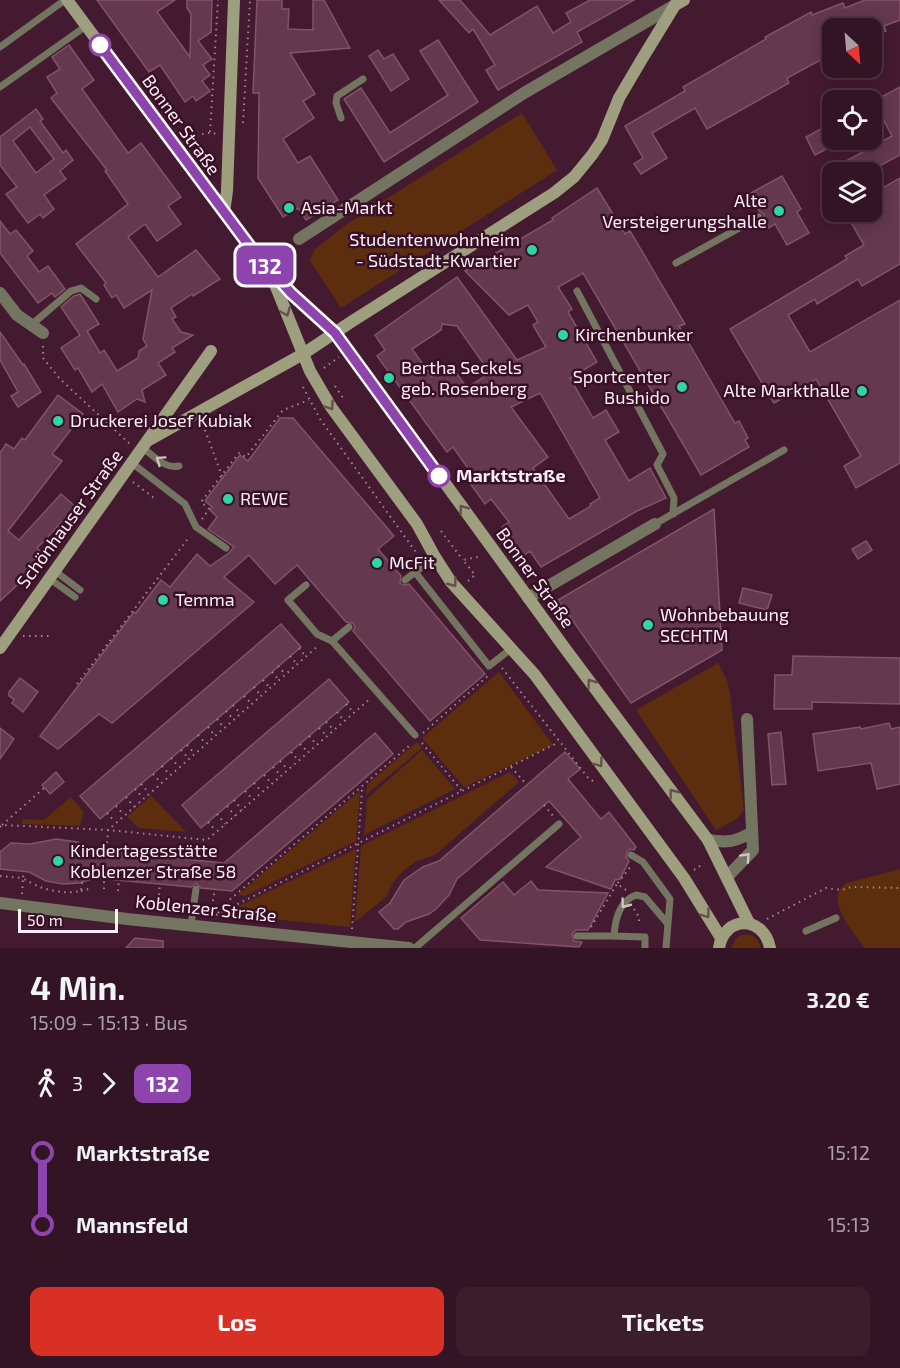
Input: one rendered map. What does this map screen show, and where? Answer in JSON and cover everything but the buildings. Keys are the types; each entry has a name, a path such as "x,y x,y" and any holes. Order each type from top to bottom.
{"main road":[{"name":"Bonner Straße","path":"66,0 224,213 270,270 335,333 708,840 733,894 752,924 763,931 768,938 770,948"},
{"path":"224,213 227,191 234,0"},
{"path":"335,333 554,193 573,177 602,140 619,98 680,3"},
{"name":"Bonner Straße","path":"270,270 310,371 331,407 417,524 451,582 535,675 684,878 720,943"},
{"name":"Schönhauser Straße","path":"141,451 335,333"},
{"name":"Schönhauser Straße","path":"3,642 211,351"},
{"path":"720,943 727,930 736,925 752,924"}],"street":[{"path":"298,239 385,185 502,107 680,3"},
{"path":"0,294 17,315 43,333"},
{"path":"528,598 655,524"},
{"path":"727,877 753,850 747,719"},
{"path":"708,840 723,843 739,840 752,832"},
{"name":"Koblenzer Straße","path":"0,903 406,948"}],"lane":[{"path":"0,47 66,0"},
{"path":"1,84 86,26"},
{"path":"341,118 336,103 338,96 363,79"},
{"path":"676,263 759,218"},
{"path":"30,326 71,291 81,288 96,299"},
{"path":"576,291 663,454 657,465 674,498 673,514"},
{"path":"655,524 784,450"},
{"path":"141,451 169,467 179,466"},
{"path":"141,451 163,487 185,504 196,527 226,548"},
{"path":"405,580 435,557"},
{"path":"415,572 489,666 512,648"},
{"path":"52,575 81,590"},
{"path":"52,575 75,597"},
{"path":"306,585 288,600 317,634 329,640 416,736"},
{"path":"329,640 349,627"},
{"path":"415,948 559,824"},
{"path":"633,857 643,862 669,899 666,948"},
{"path":"196,889 197,926"},
{"path":"614,936 615,919 630,897 636,895 645,897 667,923"},
{"path":"806,931 836,918"},
{"path":"577,936 645,937 645,948"}],"path":[{"path":"176,149 194,137 210,132 218,0"},
{"path":"243,131 250,0"},
{"path":"43,333 43,358 60,378 141,451"},
{"path":"310,371 320,366 322,369 347,350"},
{"path":"205,430 222,476"},
{"path":"123,475 154,498"},
{"path":"441,531 474,575 464,584 457,577 451,582"},
{"path":"463,560 487,555 482,548 488,544"},
{"path":"3,642 53,636"},
{"path":"106,855 108,830 116,822 285,674 329,640"},
{"path":"299,648 306,657"},
{"path":"290,656 297,664"},
{"path":"216,915 227,902 344,803 416,736 500,665"},
{"path":"278,666 285,674"},
{"path":"272,672 279,680"},
{"path":"263,680 270,688"},
{"path":"254,687 261,696"},
{"path":"1,826 108,830 207,840 378,693"},
{"path":"244,696 252,704"},
{"path":"346,704 354,713"},
{"path":"233,705 241,714"},
{"path":"226,711 234,720"},
{"path":"337,712 344,721"},
{"path":"217,719 224,728"},
{"path":"326,722 334,730"},
{"path":"208,727 215,736"},
{"path":"319,728 327,736"},
{"path":"198,735 206,744"},
{"path":"309,736 317,745"},
{"path":"416,736 462,791"},
{"path":"197,926 559,742"},
{"path":"300,744 308,752"},
{"path":"187,745 195,754"},
{"path":"181,750 189,759"},
{"path":"291,752 299,761"},
{"path":"171,758 180,767"},
{"path":"280,761 288,770"},
{"path":"162,766 170,775"},
{"path":"273,767 281,776"},
{"path":"510,767 527,785"},
{"path":"371,772 375,776"},
{"path":"153,774 161,783"},
{"path":"264,775 272,784"},
{"path":"254,783 262,792"},
{"path":"141,784 150,793"},
{"path":"1,826 44,788"},
{"path":"135,789 143,799"},
{"path":"351,941 359,843 362,791 360,789"},
{"path":"245,791 253,800"},
{"path":"126,797 134,807"},
{"path":"340,799 344,803"},
{"path":"234,801 242,810"},
{"path":"544,805 559,824"},
{"path":"116,806 124,815"},
{"path":"227,806 235,816"},
{"path":"107,813 116,822"},
{"path":"217,814 225,824"},
{"path":"208,822 216,831"},
{"path":"299,834 303,838"},
{"path":"684,878 710,858 717,856"},
{"path":"586,935 633,857"},
{"path":"268,861 271,865"},
{"path":"21,905 24,871"},
{"path":"0,876 23,878 50,889 74,892 92,888"},
{"path":"104,878 104,889"},
{"path":"118,891 119,880"},
{"path":"81,891 82,882"},
{"path":"159,895 160,884"},
{"path":"752,924 826,888 842,890 851,887 900,888"},
{"path":"213,901 215,890"},
{"path":"630,897 639,917 639,923"}],"shaded area":[{"path":"522,113 557,170 341,308 310,261 314,250 347,224"},
{"path":"718,663 727,680 730,694 744,810 737,819 716,830 636,710"},
{"path":"499,672 553,745 464,787 422,738"},
{"path":"417,742 422,748 366,795 367,785"},
{"path":"422,750 455,789 364,835 367,799"},
{"path":"510,772 519,782 435,855 417,861 405,869 394,881 386,897 355,922 361,846"},
{"path":"360,791 356,841 245,896 238,895"},
{"path":"151,796 186,832 139,828 127,817"},
{"path":"71,797 84,812 80,826 22,824 22,819 44,820"},
{"path":"356,849 350,927 223,914"},
{"path":"900,869 900,948 865,948 842,915 838,897 840,889 847,883"},
{"path":"745,934 755,938 760,948 731,948 737,937"}],"bus line":[{"name":"132","path":"100,45 254,252 291,293 335,333 439,476"}],"place":[{"name":"Asia-Markt","path":"289,208"},
{"name":"Alte Versteigerungshalle","path":"779,211"},
{"name":"Studentenwohnheim - Südstadt-Kwartier","path":"532,250"},
{"name":"Kirchenbunker","path":"563,335"},
{"name":"Bertha Seckels geb. Rosenberg","path":"389,378"},
{"name":"Sportcenter Bushido","path":"682,387"},
{"name":"Alte Markthalle","path":"862,391"},
{"name":"Druckerei Josef Kubiak","path":"58,421"},
{"name":"Marktstraße","path":"439,476"},
{"name":"REWE","path":"228,499"},
{"name":"McFit","path":"377,563"},
{"name":"Temma","path":"163,600"},
{"name":"Wohnbebauung SECHTM","path":"648,625"},
{"name":"Kindertagesstätte Koblenzer Straße 58","path":"58,861"}]}
